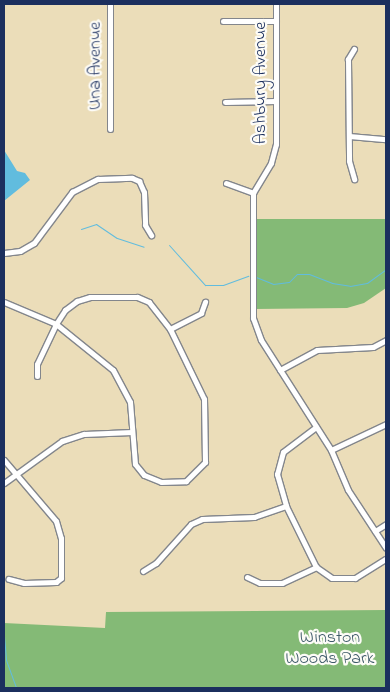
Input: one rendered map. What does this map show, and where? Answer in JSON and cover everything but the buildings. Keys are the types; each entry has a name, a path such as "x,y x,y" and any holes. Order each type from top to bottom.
{"street":[{"name":"Una Avenue","path":"110,4 110,129"},
{"name":"Ashbury Avenue","path":"253,193 274,157 276,4"},
{"path":"223,21 276,21"},
{"path":"354,49 348,59 349,166 354,178"},
{"path":"225,102 276,101"},
{"path":"349,136 386,139"},
{"path":"4,252 20,251 34,243 72,192 98,179 132,178 139,182 144,192 145,224 151,235"},
{"path":"226,183 253,193 253,318 261,340 331,450 348,490 386,548"},
{"path":"4,302 56,324 112,370 121,381 130,402 135,464 144,475 161,482 186,481 199,472 205,462 204,399 170,329 159,311 149,302 137,297 90,297 77,301 65,310 56,324 37,364 37,376"},
{"path":"170,329 201,313 205,302"},
{"path":"280,370 317,350 373,347 386,340"},
{"path":"331,450 386,424"},
{"path":"316,427 290,445 279,460 277,474 286,506 316,567 332,578 355,578 386,559"},
{"path":"4,482 62,441 84,434 132,432"},
{"path":"4,460 38,497 56,521 61,538 61,578 56,582 24,583 9,579"},
{"path":"143,571 156,563 192,524 202,518 254,517 286,506"},
{"path":"374,531 386,524"},
{"path":"247,578 260,583 282,583 316,567"}],"green space":[{"path":"255,219 386,219 386,288 364,303 347,308 255,309"},
{"name":"Winston Woods Park","path":"386,610 386,688 4,688 4,623 105,628 106,612"}],"water":[{"path":"4,150 17,171 25,173 30,180 4,201"}],"waterway":[{"path":"81,229 96,224 117,238 144,247"},
{"path":"169,245 205,285 223,285 248,276"},
{"path":"256,277 273,284 289,282 297,274 309,274 332,283 350,286 367,283 386,269"},
{"path":"4,636 6,660 16,688"}]}
